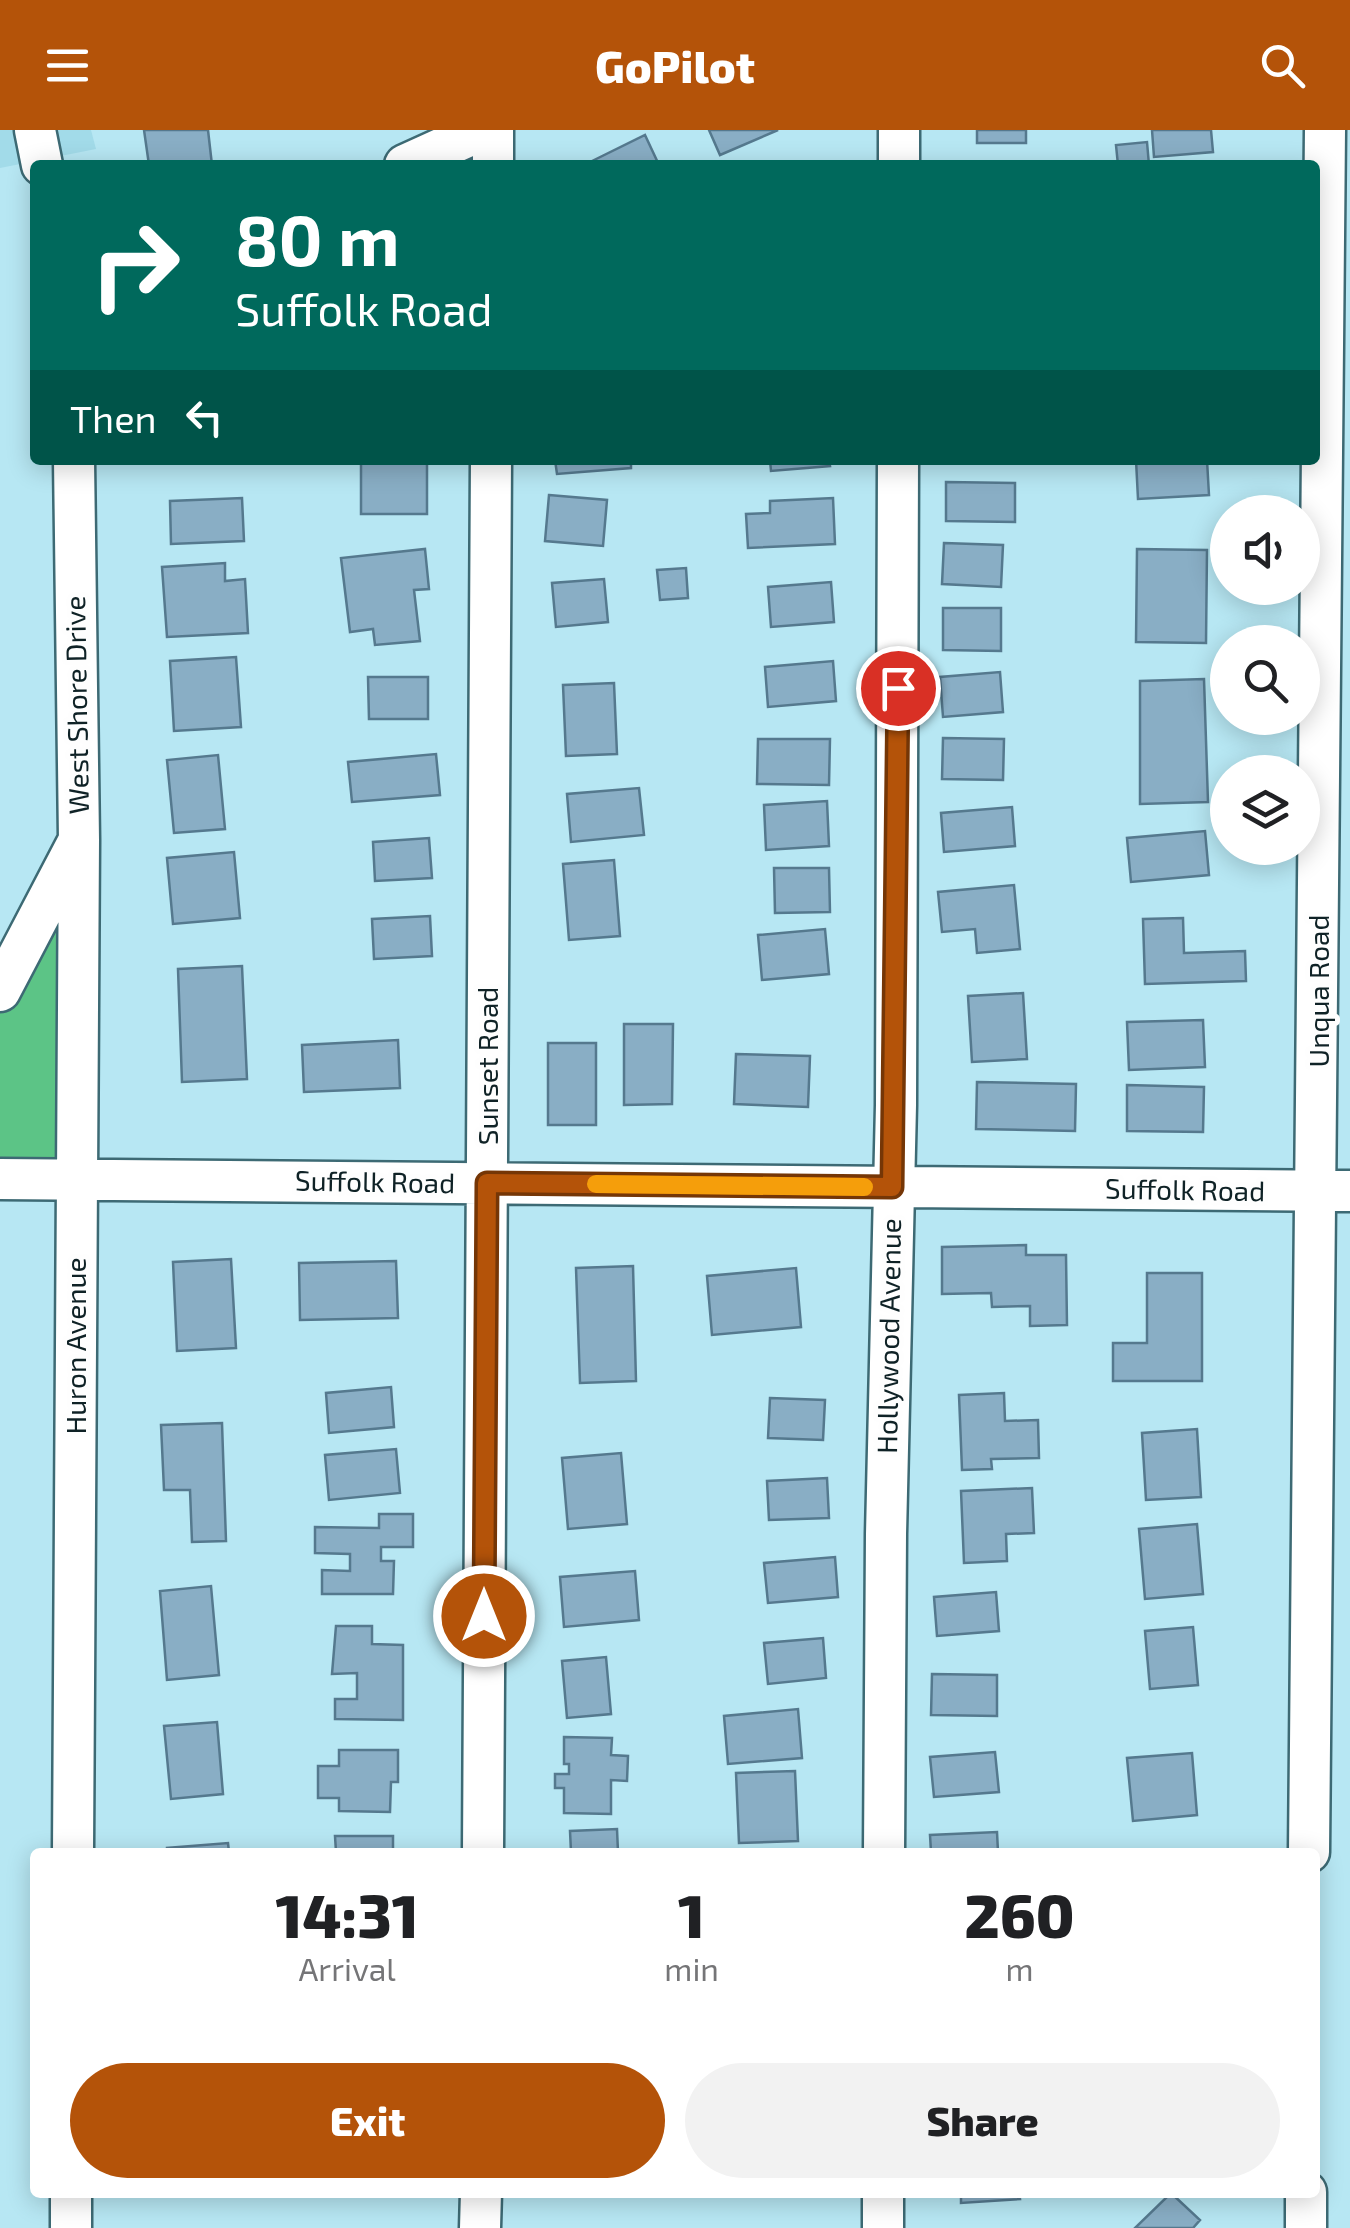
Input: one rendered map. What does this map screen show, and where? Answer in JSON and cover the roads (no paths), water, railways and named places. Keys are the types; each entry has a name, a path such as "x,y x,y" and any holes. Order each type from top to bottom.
{"street":[{"path":"35,130 41,160"},
{"path":"415,160 482,130"},
{"path":"493,130 493,160"},
{"path":"899,160 900,130"},
{"name":"Unqua Road","path":"1309,1848 1334,1191 1326,130"},
{"name":"West Shore Drive","path":"0,991 79,840 74,465"},
{"name":"Sunset Road","path":"483,1848 491,465"},
{"name":"Hollywood Avenue","path":"884,1848 898,465"},
{"name":"Huron Avenue","path":"73,1848 79,840"},
{"name":"Suffolk Road","path":"0,1179 1334,1191"},
{"path":"71,2228 72,2198"},
{"path":"480,2198 480,2228"},
{"path":"883,2198 883,2228"},
{"path":"1306,2198 1306,2228"}]}
